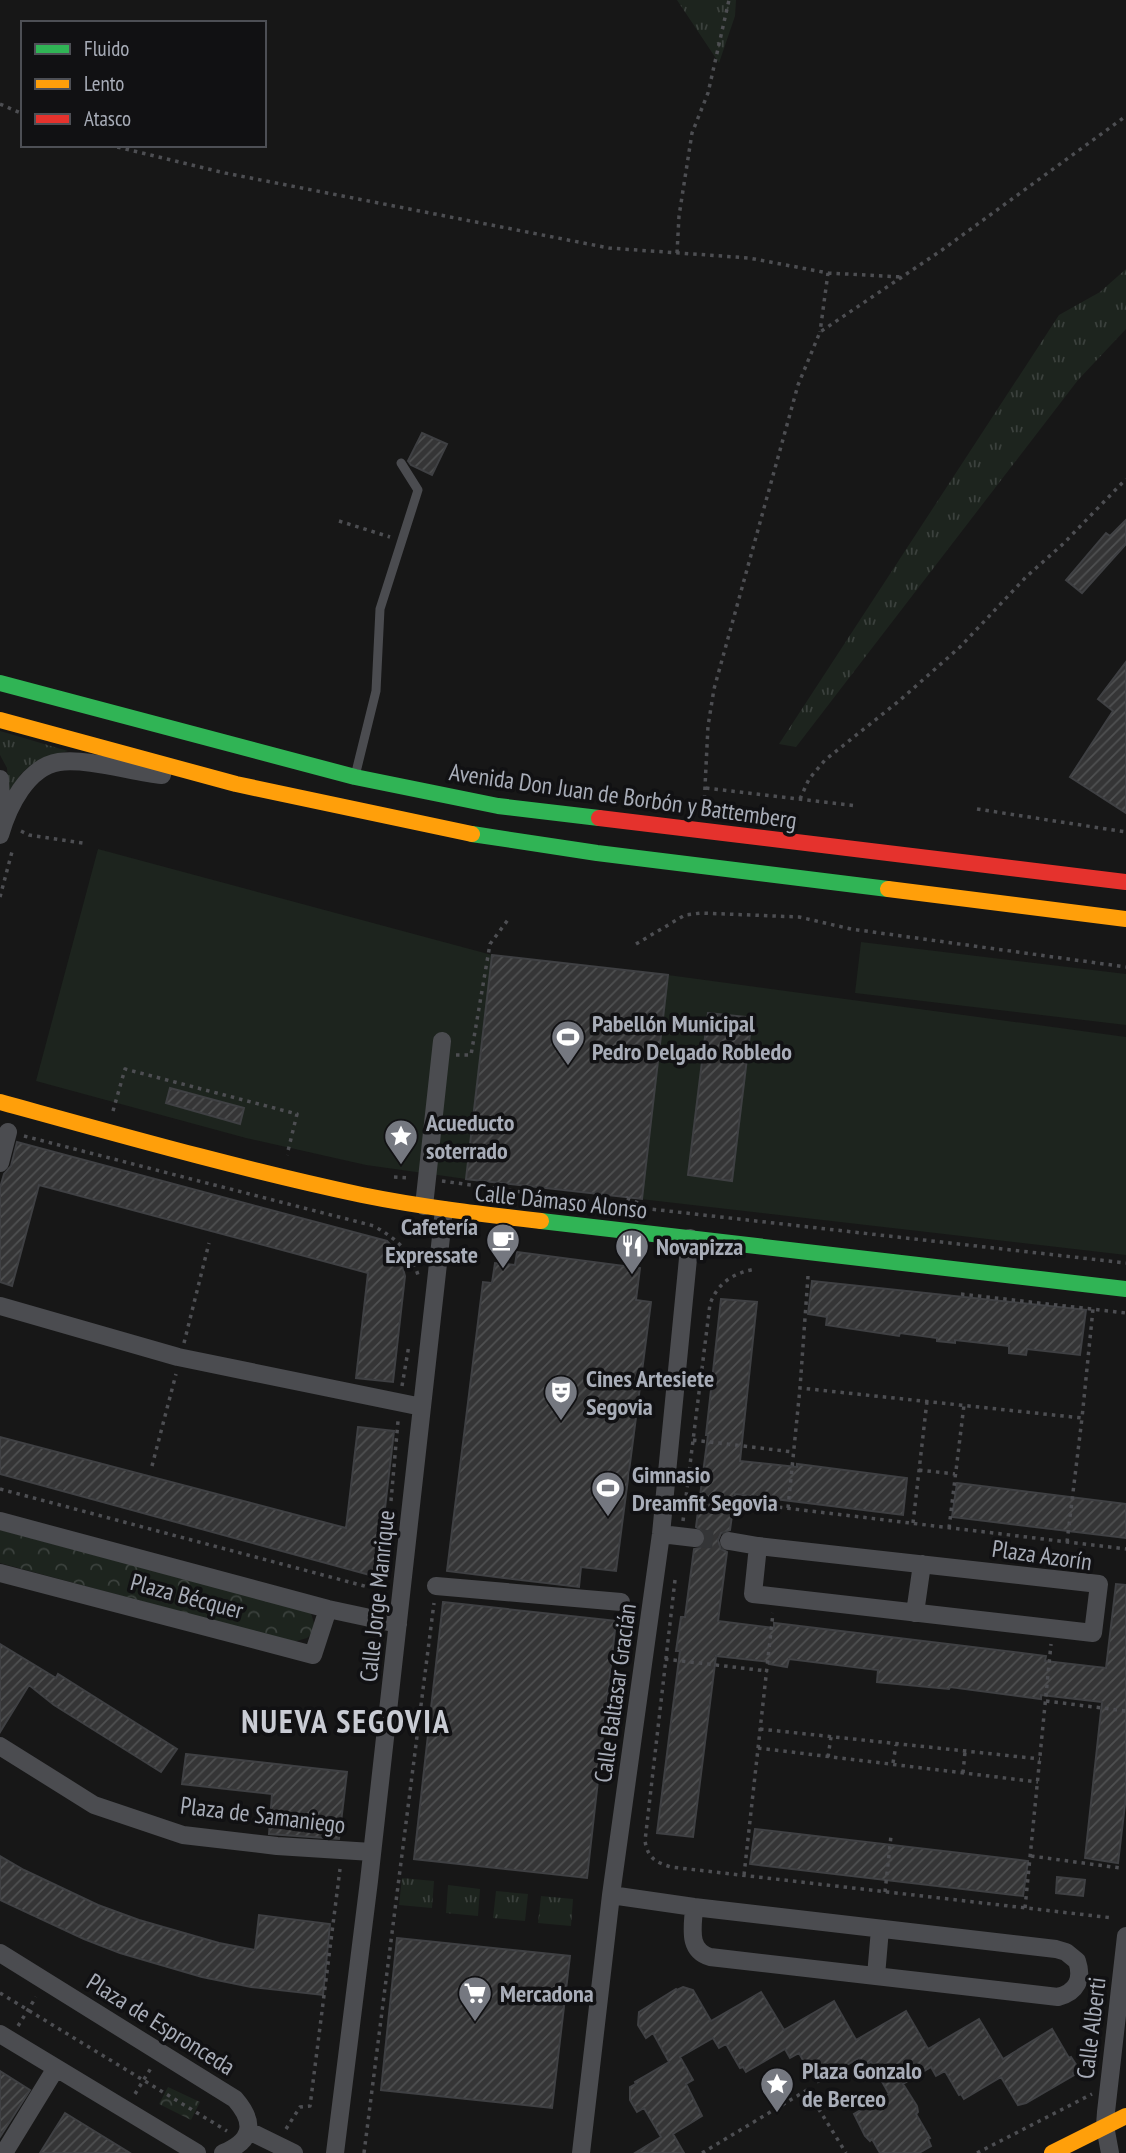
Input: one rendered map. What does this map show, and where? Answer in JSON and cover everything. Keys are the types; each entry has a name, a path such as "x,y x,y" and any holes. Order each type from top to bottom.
{"main road":[{"name":"Avenida Don Juan de Borbón y Battemberg","path":"0,683 355,777 520,810 1126,882"},
{"path":"0,720 236,785 505,840 1124,919"},
{"name":"Calle Dámaso Alonso","path":"0,1102 198,1157 362,1195 444,1210 1126,1289"},
{"path":"1052,2153 1126,2116"}],"street":[{"path":"9,834 21,789 37,772 58,762 84,763 236,785"},
{"path":"0,779 9,834"},
{"path":"424,1206 441,1048"},
{"path":"0,1163 8,1132"},
{"name":"Calle Jorge Manrique","path":"335,2153 372,1852 444,1210"},
{"name":"Calle Baltasar Gracián","path":"581,2153 611,1895 661,1534 690,1238"},
{"path":"0,1306 178,1357 422,1407"},
{"name":"Plaza Bécquer","path":"0,1521 328,1609 398,1624"},
{"path":"661,1534 695,1538"},
{"name":"Plaza Azorín","path":"729,1541 1099,1584 1093,1633 752,1594 758,1546"},
{"path":"915,1613 922,1564"},
{"name":"Plaza Bécquer","path":"0,1573 313,1655 328,1609"},
{"path":"436,1586 621,1602"},
{"name":"Plaza de Samaniego","path":"0,1746 94,1805 183,1835 277,1846 372,1852"},
{"path":"611,1895 1056,1949 1071,1955 1077,1961 1079,1978 1072,1991 1058,1997 705,1956 694,1944 694,1907"},
{"path":"876,1976 880,1929"},
{"name":"Calle Alberti","path":"1110,2153 1105,2126 1126,1936"},
{"name":"Plaza de Espronceda","path":"0,1953 235,2099 249,2122 249,2131"},
{"path":"8,2032 57,2068 197,2153"},
{"path":"4,2153 57,2068"},
{"path":"223,2153 239,2144 249,2131 294,2153"}],"lane":[{"path":"355,777 376,691 380,609 418,490 401,463"}],"path":[{"path":"677,253 679,216 692,133 708,93 729,0"},
{"path":"0,104 21,113"},
{"path":"820,332 902,277 1126,116"},
{"path":"117,147 225,173 609,248 749,258 828,273 902,277"},
{"path":"704,807 708,726 714,689 799,386 820,332 828,273"},
{"path":"800,799 809,779 825,760 899,701 960,647 1026,577 1126,480"},
{"path":"339,521 402,541"},
{"path":"706,788 857,806"},
{"path":"977,809 1126,832"},
{"path":"0,897 9,834 83,843"},
{"path":"636,944 685,915 701,913 799,917 851,929 1126,967"},
{"path":"441,1048 471,1055 491,944 510,917"},
{"path":"112,1112 125,1069 297,1114 286,1155 299,1157"},
{"path":"8,1132 374,1226 402,1245 416,1267 419,1281"},
{"path":"382,1177 427,1178 624,1206 1126,1263"},
{"path":"618,1205 620,1197"},
{"path":"624,1206 627,1198 651,1209"},
{"path":"788,1508 808,1276"},
{"path":"1067,1542 1093,1309"},
{"path":"391,1507 399,1402 411,1335"},
{"path":"800,1388 1082,1418"},
{"path":"912,1523 927,1401"},
{"path":"949,1528 964,1405"},
{"path":"693,1440 793,1452"},
{"path":"919,1470 955,1474"},
{"path":"0,1489 368,1587 379,1585 385,1577 386,1569"},
{"path":"686,1496 1126,1549"},
{"path":"364,2153 436,1586"},
{"path":"744,1875 775,1597"},
{"path":"1025,1908 1053,1628"},
{"path":"665,1659 767,1671"},
{"path":"1046,1701 1126,1711"},
{"path":"760,1729 1040,1759"},
{"path":"828,1757 831,1737"},
{"path":"893,1765 896,1745"},
{"path":"758,1748 1038,1782"},
{"path":"963,1773 965,1752"},
{"path":"885,1892 891,1836"},
{"path":"281,2135 300,2107 310,2106 338,1876 346,1850"},
{"path":"1031,1856 1120,1868"},
{"path":"0,1993 225,2128 230,2135"},
{"path":"8,2032 28,2010 38,1993"},
{"path":"131,2102 157,2058"},
{"path":"977,2153 1109,2085"},
{"path":"702,2153 807,2090 846,2153"}],"green space":[{"path":"677,0 736,0 735,16 719,63"},
{"path":"1126,269 1126,329 1078,380 796,747 779,744 1059,315 1100,292"},
{"path":"0,731 68,751 48,757 25,770 9,795 7,768 0,755"},
{"path":"98,849 492,955 668,975 1126,1037 1126,1255 466,1179 366,1165 246,1138 36,1081"},
{"path":"861,942 1126,974 1126,1025 855,993"},
{"path":"0,1530 311,1613 316,1630 307,1638 293,1642 0,1563"},
{"path":"402,1878 434,1881 432,1908 399,1905"},
{"path":"448,1885 480,1889 478,1916 446,1913"},
{"path":"496,1891 528,1894 525,1921 493,1918"},
{"path":"541,1896 573,1899 571,1926 538,1923"},
{"path":"168,2087 200,2102 191,2120 159,2104"}],"building":[{"path":"422,433 447,444 432,475 408,461"},
{"path":"1126,520 1126,544 1082,593 1066,580 1106,533 1110,536"},
{"path":"1126,662 1126,813 1070,777 1113,711 1098,699"},
{"name":"Pabellón Municipal Pedro Delgado Robledo","path":"492,955 668,975 642,1199 466,1179"},
{"path":"708,1013 745,1017 743,1034 750,1034 732,1181 688,1175"},
{"path":"170,1088 244,1108 240,1124 166,1103"},
{"path":"17,1142 387,1241 399,1254 405,1276 393,1382 356,1378 368,1273 39,1185 12,1286 0,1282 0,1188 4,1174 11,1166"},
{"name":"Cines Artesiete Segovia","path":"517,1252 640,1268 636,1300 651,1302 616,1571 581,1567 579,1587 447,1571 483,1282 492,1283 495,1263 515,1265"},
{"path":"812,1281 1086,1310 1080,1355 1027,1349 1026,1355 1009,1353 1009,1346 955,1340 955,1343 937,1341 937,1338 900,1333 899,1336 826,1325 827,1317 808,1314"},
{"path":"721,1299 757,1302 740,1461 797,1467 797,1464 907,1478 903,1515 735,1494 730,1530 721,1533 718,1540 721,1549 727,1552 718,1621 774,1628 774,1623 1046,1656 1045,1661 1106,1668 1116,1584 1126,1585 1126,1796 1118,1863 1085,1858 1102,1702 1041,1695 1041,1699 950,1687 877,1682 878,1670 789,1659 787,1667 769,1664 770,1662 716,1656 693,1837 657,1833 680,1651 676,1651 681,1617 685,1617 694,1549 700,1548 706,1540 705,1533 696,1527"},
{"path":"358,1427 394,1431 377,1577 0,1474 0,1437 346,1528"},
{"path":"957,1483 1126,1504 1126,1538 952,1517"},
{"path":"443,1602 616,1621 587,1878 414,1859"},
{"path":"0,1644 56,1678 58,1674 177,1749 161,1772 54,1705 29,1685 0,1732"},
{"path":"186,1754 347,1772 339,1839 269,1834 272,1794 182,1784"},
{"path":"755,1829 1028,1861 1023,1896 750,1864"},
{"path":"0,1856 98,1905 219,1943 255,1950 259,1915 330,1924 323,1995 251,1987 202,1977 120,1953 84,1939 0,1900"},
{"path":"1057,1877 1085,1880 1083,1896 1056,1893"},
{"name":"Mercadona","path":"397,1938 570,1956 552,2108 381,2090"},
{"path":"683,1987 693,1990 711,2021 761,1992 784,2030 834,2001 856,2040 906,2011 928,2049 979,2019 1003,2059 1052,2029 1069,2058 1071,2057 1079,2069 1074,2075 1018,2105 1001,2077 964,2099 945,2071 936,2076 931,2067 903,2084 917,2106 916,2114 930,2138 928,2139 931,2146 919,2153 880,2153 872,2139 870,2141 865,2136 854,2114 889,2094 871,2062 864,2067 859,2058 818,2082 799,2053 790,2058 785,2049 746,2072 743,2067 740,2068 726,2044 719,2048 713,2038 680,2057 693,2080 686,2084 702,2116 673,2134 684,2153 635,2153 661,2137 644,2108 637,2112 630,2100 630,2087 669,2062 653,2033 646,2038 638,2025 639,2012"},
{"path":"0,2071 30,2090 0,2137"},
{"path":"65,2113 130,2153 40,2153"}],"tunnel":[{"path":"695,1538 729,1541"}],"traffic: fast":[{"path":"0,683 355,777 498,806 599,818"},
{"path":"472,834 597,853 888,889"},
{"path":"541,1221 1126,1289"}],"traffic: slow":[{"path":"0,720 236,784 472,834"},
{"path":"888,889 1126,919"},
{"path":"0,1102 316,1185 429,1207 541,1221"},
{"path":"1052,2153 1126,2116"}],"traffic: jam":[{"path":"599,818 1126,882"}],"place":[{"name":"Pabellón Municipal Pedro Delgado Robledo","path":"568,1067"},
{"name":"Acueducto soterrado","path":"401,1166"},
{"name":"Cafetería Expressate","path":"503,1270"},
{"name":"Novapizza","path":"632,1276"},
{"name":"Cines Artesiete Segovia","path":"561,1422"},
{"name":"Gimnasio Dreamfit Segovia","path":"608,1518"},
{"name":"Mercadona","path":"475,2023"},
{"name":"Plaza Gonzalo de Berceo","path":"777,2114"}],"district":[{"name":"NUEVA SEGOVIA","path":"346,1721"}]}
